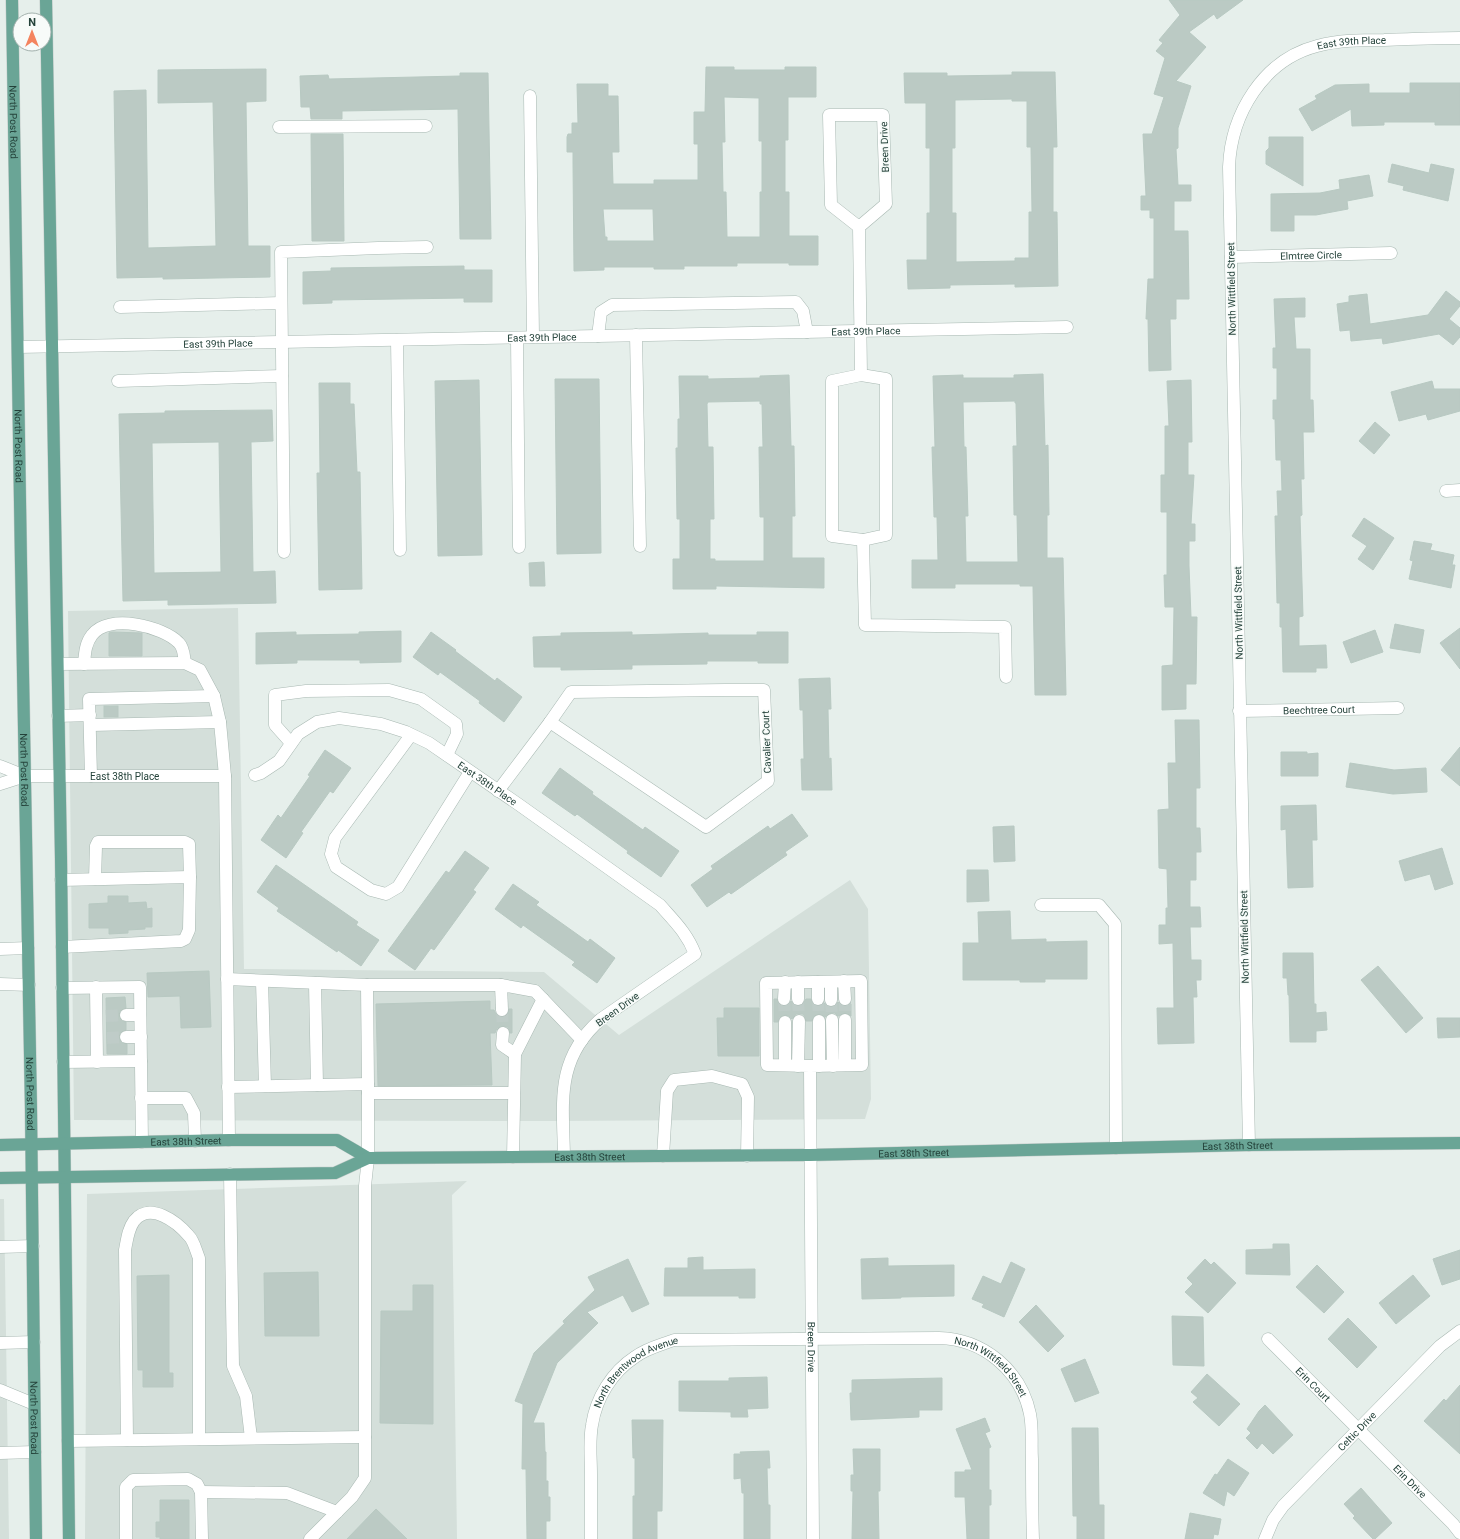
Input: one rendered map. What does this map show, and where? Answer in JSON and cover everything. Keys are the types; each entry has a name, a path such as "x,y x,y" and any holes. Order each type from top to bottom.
{"main road":[{"name":"North Post Road","path":"12,0 29,984 36,1539"},
{"path":"46,0 50,153 58,664 69,1539"},
{"name":"East 38th Street","path":"0,1145 229,1140 337,1140 368,1158"},
{"name":"East 38th Street","path":"0,1178 335,1173 368,1158 747,1156 1249,1145 1460,1143"}],"street":[{"name":"East 39th Place","path":"1257,87 1274,69 1288,59 1318,46 1351,40 1460,38"},
{"name":"North Wittfield Street","path":"1249,1145 1229,167 1231,142 1236,124 1243,108 1257,87"},
{"path":"530,96 534,337"},
{"name":"Breen Drive","path":"883,114 886,204 859,227 831,205 829,115 883,114"},
{"path":"279,127 426,126"},
{"path":"859,227 861,375"},
{"path":"284,552 281,252 427,247"},
{"name":"Elmtree Circle","path":"1231,257 1391,253"},
{"path":"598,336 601,312 612,306 788,302 796,302 803,311 807,332"},
{"path":"120,307 281,303"},
{"name":"East 39th Place","path":"18,347 1067,327"},
{"path":"636,335 640,546"},
{"path":"517,338 519,547"},
{"path":"397,340 400,550"},
{"path":"861,375 886,379 886,535 863,540 832,536 832,381 861,375"},
{"path":"118,381 282,376"},
{"path":"1446,491 1460,490"},
{"path":"863,540 865,625 1005,627 1006,677"},
{"path":"84,664 85,648 92,634 103,625 119,624 138,624 155,628 168,634 180,644 185,663"},
{"path":"58,664 185,663 200,670 214,696 220,722 225,776 229,1140"},
{"path":"290,743 275,725 275,695 306,691 389,690 421,699 456,724 457,734 447,756"},
{"name":"Cavalier Court","path":"498,791 571,692 764,690 768,781 706,827 550,722"},
{"path":"91,776 89,699 214,696"},
{"name":"Beechtree Court","path":"1239,710 1398,708"},
{"path":"58,716 90,720 220,722"},
{"name":"East 38th Place","path":"255,775 261,773 279,761 290,743 298,734 312,724 322,720 339,718 381,724 411,735 429,743 660,905 683,930 695,954"},
{"path":"411,735 335,838 330,854 336,867 371,890 386,894 398,887 470,772"},
{"path":"0,766 25,776"},
{"path":"0,784 25,776"},
{"name":"East 38th Place","path":"25,776 225,776"},
{"path":"62,947 180,941 185,939 189,930 189,844 185,842 98,842 96,846 96,879"},
{"path":"61,880 190,877"},
{"path":"1041,905 1099,905 1115,924 1116,1148"},
{"path":"0,949 28,948"},
{"name":"Breen Drive","path":"564,1156 564,1084 570,1060 574,1051 594,1025 695,954"},
{"path":"227,979 367,985 501,984 535,991 582,1040"},
{"path":"262,981 265,1086"},
{"path":"844,981 845,999"},
{"path":"861,981 862,1066 767,1066 766,983 830,982 861,981"},
{"path":"784,982 784,999"},
{"path":"798,982 798,999"},
{"path":"818,982 818,999"},
{"path":"830,982 831,1000"},
{"path":"315,983 317,1085"},
{"path":"0,984 29,984"},
{"path":"501,984 502,1010"},
{"path":"310,1539 352,1497 365,1478 365,1186 368,1158 367,985"},
{"path":"96,987 101,1016 102,1038 97,1062"},
{"path":"62,988 140,987 142,1142"},
{"path":"513,1157 514,1054 543,999"},
{"path":"126,1015 140,1015"},
{"path":"832,1020 839,1066"},
{"path":"839,1066 845,1020"},
{"path":"799,1021 809,1066"},
{"path":"809,1066 819,1021"},
{"path":"785,1022 785,1066"},
{"path":"502,1033 502,1045 514,1054"},
{"path":"126,1037 141,1037"},
{"path":"63,1062 141,1061"},
{"name":"Breen Drive","path":"809,1066 813,1539"},
{"path":"663,1156 667,1091 674,1080 712,1076 742,1084 748,1097 747,1156"},
{"path":"228,1087 317,1085 514,1093"},
{"path":"142,1098 186,1098 194,1113 195,1141"},
{"path":"230,1174 233,1366 246,1396 251,1438"},
{"path":"127,1440 125,1250 128,1232 134,1221 142,1215 154,1213 168,1217 190,1236 199,1258 198,1439"},
{"path":"0,1247 33,1246"},
{"name":"Celtic Drive","path":"1265,1539 1273,1520 1283,1506 1440,1346 1460,1331"},
{"name":"North Wittfield Street","path":"811,1339 947,1338 972,1344 1000,1361 1021,1389 1030,1413 1032,1429 1033,1539"},
{"name":"North Brentwood Avenue","path":"591,1539 592,1426 602,1393 622,1367 635,1356 650,1348 674,1340 811,1339"},
{"name":"Erin Court","path":"1268,1339 1358,1430"},
{"path":"0,1343 34,1342"},
{"path":"0,1390 34,1404"},
{"name":"Erin Drive","path":"1358,1430 1454,1524 1460,1533"},
{"path":"68,1441 365,1437"},
{"path":"0,1453 35,1452"},
{"path":"126,1539 126,1487 133,1480 188,1480 197,1484 201,1492 202,1539"},
{"path":"201,1492 287,1493 338,1512"}],"shaded area":[{"path":"238,608 244,969 544,972 619,1035 850,880 868,909 871,1099 865,1119 553,1121 74,1120 68,611"},
{"path":"467,1181 452,1195 457,1539 85,1539 87,1194"},
{"path":"0,1199 4,1199 9,1539 0,1539"}],"building":[{"path":"1169,0 1243,0 1217,19 1214,14 1189,32 1206,47 1176,81 1191,86 1178,128 1178,148 1176,149 1178,185 1191,185 1191,201 1174,201 1174,231 1188,231 1189,299 1176,299 1176,319 1170,319 1171,370 1149,371 1148,319 1146,319 1148,279 1154,279 1154,218 1150,218 1150,210 1141,210 1141,196 1146,196 1143,134 1152,134 1164,97 1154,94 1165,58 1156,51 1163,43 1159,40 1180,15"},
{"path":"706,67 734,67 734,70 785,70 785,67 816,67 816,97 788,97 788,140 785,140 785,192 789,192 789,236 818,236 818,265 789,265 789,263 737,263 737,266 684,266 684,269 654,269 654,267 604,267 604,270 574,271 573,152 567,152 567,137 568,134 572,134 572,123 578,123 577,84 608,84 608,96 618,96 619,152 612,152 613,184 654,184 654,180 698,180 698,144 694,144 694,112 705,112","holes":["724,97 759,98 759,141 762,141 760,237 727,237 726,192 723,192 722,142 725,142","603,209 653,209 654,241 607,241 607,237 605,237"]},
{"path":"266,69 266,101 246,102 248,246 270,246 270,277 163,279 163,277 117,278 114,91 146,90 148,248 216,246 213,102 158,103 158,70"},
{"path":"1012,72 1055,72 1057,147 1053,147 1053,212 1057,212 1058,286 1015,287 1015,284 950,285 950,288 908,289 907,260 927,260 927,213 930,213 930,148 926,148 926,103 905,103 904,73 947,73 947,76 1012,75","holes":["1012,99 1012,101 1027,101 1027,147 1031,147 1032,212 1029,212 1029,258 1015,258 1015,261 956,262 956,213 952,213 952,148 955,148 955,100"]},
{"path":"460,73 488,73 491,239 460,239 458,109 342,111 342,119 311,119 310,107 301,107 300,76 328,75 329,79 460,76"},
{"path":"1410,83 1460,83 1460,125 1435,125 1435,122 1384,122 1384,125 1352,126 1351,109 1312,131 1299,109 1317,99 1315,96 1335,85 1369,84 1369,93 1410,93"},
{"path":"311,134 343,134 344,241 312,241"},
{"path":"1269,137 1303,137 1303,186 1266,164 1266,151 1269,148"},
{"path":"1392,164 1429,173 1431,164 1454,169 1448,201 1403,190 1404,186 1388,182"},
{"path":"1369,175 1373,196 1347,201 1348,209 1316,215 1294,215 1294,231 1271,231 1271,194 1320,193 1340,189 1339,180"},
{"path":"464,266 464,270 492,270 492,302 464,302 464,298 332,300 332,303 303,304 303,272 331,271 331,268"},
{"path":"1446,291 1460,302 1460,306 1449,319 1460,328 1460,337 1453,345 1439,334 1383,344 1382,338 1351,341 1350,330 1340,331 1337,304 1349,302 1349,296 1367,294 1370,324 1428,315"},
{"path":"1305,298 1305,317 1294,317 1296,349 1310,349 1310,400 1313,400 1314,432 1303,432 1304,479 1301,479 1302,515 1300,516 1303,616 1299,617 1299,646 1326,645 1327,668 1316,668 1316,672 1283,672 1280,603 1277,603 1275,516 1278,516 1277,491 1282,491 1281,460 1276,460 1275,419 1273,419 1273,400 1277,400 1277,368 1273,368 1273,348 1276,348 1274,299"},
{"path":"1043,374 1045,446 1048,445 1049,515 1047,515 1047,558 1063,558 1066,695 1035,695 1033,586 1020,586 1020,584 955,584 955,588 912,588 912,560 938,560 937,517 934,517 932,447 935,447 933,376 963,375 963,378 1014,378 1014,375","holes":["1015,401 1017,446 1013,446 1014,515 1017,515 1018,562 966,562 965,516 968,516 963,402"]},
{"path":"789,375 791,446 794,446 795,516 792,516 792,558 824,558 824,588 716,586 716,589 673,589 673,559 680,559 680,519 677,519 676,448 678,448 678,419 680,419 679,376 708,376 708,379 760,378 760,376","holes":["760,401 760,404 762,404 763,447 759,447 760,517 764,517 764,561 715,561 715,559 710,559 710,519 714,519 713,447 708,447 707,404 708,402"]},
{"path":"555,379 599,379 601,553 557,554"},
{"path":"479,380 482,555 438,556 435,381"},
{"path":"1191,380 1192,442 1188,442 1188,475 1194,475 1191,524 1195,524 1195,541 1189,541 1189,566 1191,617 1197,617 1196,684 1186,684 1186,709 1162,710 1162,666 1173,665 1174,607 1165,607 1164,575 1167,575 1167,512 1161,512 1161,475 1165,475 1165,426 1169,426 1167,381"},
{"path":"1432,381 1434,389 1460,389 1460,411 1428,420 1426,414 1399,421 1391,392"},
{"path":"319,383 350,383 350,404 354,404 357,472 360,472 362,589 319,590 317,473 320,473"},
{"path":"272,410 273,441 251,442 253,572 275,571 276,603 168,605 168,600 123,601 119,414 165,413 165,411","holes":["219,442 221,572 154,573 152,443"]},
{"path":"1375,422 1390,435 1374,454 1359,441"},
{"path":"1364,518 1394,538 1373,570 1358,559 1367,546 1352,536"},
{"path":"1414,541 1432,544 1430,550 1454,555 1452,565 1455,565 1451,588 1409,579 1413,561 1410,560"},
{"path":"544,562 545,586 530,586 529,563"},
{"path":"1395,624 1424,630 1420,653 1390,648"},
{"path":"1460,628 1460,669 1440,643"},
{"path":"1375,630 1383,652 1351,663 1343,642"},
{"path":"401,631 401,662 360,663 360,660 297,660 297,663 256,664 256,633 296,632 296,635 359,634 359,632"},
{"path":"431,632 495,681 497,678 522,697 504,722 479,703 480,701 440,672 438,675 413,657"},
{"path":"632,632 632,635 708,633 708,635 757,635 757,632 788,632 788,663 758,663 758,661 707,661 707,664 632,665 632,669 561,670 561,667 534,667 533,637 561,636 561,633"},
{"path":"109,633 142,633 142,656 109,656"},
{"path":"830,678 831,709 828,709 829,759 831,758 832,790 802,790 801,759 804,759 803,710 800,710 799,679"},
{"path":"104,706 118,706 118,717 104,717"},
{"path":"1175,720 1199,720 1200,788 1196,788 1196,828 1200,828 1201,852 1196,852 1196,880 1190,880 1190,907 1200,907 1201,927 1190,927 1191,960 1201,960 1201,980 1196,980 1197,997 1193,997 1194,1043 1158,1044 1157,1008 1174,1008 1173,943 1159,944 1159,925 1166,925 1166,908 1168,908 1167,869 1159,868 1158,810 1169,809 1168,763 1176,763"},
{"path":"1460,747 1460,786 1441,770"},
{"path":"325,750 351,768 333,793 330,791 301,832 303,833 286,858 261,840 278,815 281,818 310,776 308,775"},
{"path":"1281,752 1307,752 1307,754 1318,753 1318,776 1281,776"},
{"path":"1350,763 1394,770 1426,768 1427,792 1393,794 1346,787"},
{"path":"560,768 593,792 592,794 643,830 645,827 679,851 661,877 577,814 575,816 542,793"},
{"path":"1316,805 1317,840 1312,840 1313,887 1288,888 1286,829 1281,830 1281,806"},
{"path":"792,814 808,836 785,852 787,855 731,894 729,892 707,907 691,885 713,869 711,866 768,826 770,829"},
{"path":"1014,826 1015,861 994,862 993,827"},
{"path":"1442,848 1453,884 1435,890 1430,874 1405,881 1399,861"},
{"path":"465,851 489,868 473,890 476,892 434,950 431,948 415,970 388,951 446,871 449,873"},
{"path":"276,865 358,922 356,925 379,940 361,966 338,950 337,952 277,911 279,908 257,892"},
{"path":"967,870 988,870 989,901 967,902"},
{"path":"513,884 539,902 536,905 588,942 590,939 615,958 597,983 572,965 575,962 523,925 521,928 495,909"},
{"path":"108,896 128,896 128,903 146,902 147,909 152,908 152,927 128,930 128,933 109,934 109,928 89,928 89,904 108,903"},
{"path":"1010,911 1011,940 1046,939 1046,942 1087,941 1087,979 1045,979 1045,982 1020,982 1020,980 963,980 963,943 979,943 978,912"},
{"path":"1283,953 1313,953 1314,1004 1316,1004 1316,1013 1326,1012 1327,1030 1316,1031 1316,1042 1290,1042 1289,995 1287,978 1283,978"},
{"path":"1378,966 1423,1018 1406,1033 1361,980"},
{"path":"209,971 211,1027 181,1028 180,996 148,997 147,973"},
{"path":"125,997 126,1008 120,1011 119,1015 122,1021 126,1022 126,1030 120,1033 119,1037 122,1043 127,1044 127,1054 107,1054 106,998"},
{"path":"774,999 777,999 780,1005 784,1006 788,1005 791,1001 795,1006 801,1006 806,999 811,999 812,1003 818,1006 824,1003 831,1007 835,1006 838,1002 845,1006 851,1004 851,1016 845,1013 838,1016 835,1013 831,1013 825,1017 819,1014 813,1017 812,1021 806,1021 803,1014 796,1014 792,1019 785,1015 779,1018 778,1022 774,1022"},
{"path":"490,1001 490,1010 494,1010 499,1017 506,1016 509,1009 512,1009 512,1033 510,1033 508,1027 503,1026 497,1028 495,1033 490,1033 492,1085 378,1086 376,1004"},
{"path":"724,1008 759,1008 759,1056 718,1056 717,1018 724,1018"},
{"path":"1437,1018 1460,1018 1460,1037 1438,1038"},
{"path":"1273,1244 1289,1244 1290,1275 1246,1274 1246,1250 1273,1249"},
{"path":"1460,1250 1460,1279 1442,1285 1433,1259"},
{"path":"703,1257 703,1270 755,1269 755,1298 739,1298 739,1296 664,1296 665,1268 688,1268 688,1258"},
{"path":"888,1258 888,1266 954,1265 954,1296 862,1299 861,1259"},
{"path":"628,1259 649,1304 632,1312 623,1295 587,1312 598,1323 557,1363 533,1423 544,1423 546,1481 548,1481 548,1497 550,1497 550,1521 546,1521 546,1539 527,1539 526,1469 522,1469 523,1404 515,1401 534,1353 567,1321 564,1323 563,1321 595,1290 588,1277"},
{"path":"1205,1259 1211,1265 1214,1262 1236,1283 1208,1313 1185,1292 1193,1284 1187,1278"},
{"path":"1011,1262 1025,1269 1004,1317 982,1307 984,1304 972,1299 983,1276 1001,1284"},
{"path":"1317,1265 1344,1292 1324,1313 1296,1287"},
{"path":"318,1272 319,1336 265,1336 264,1273"},
{"path":"169,1275 169,1373 173,1373 173,1387 143,1387 143,1370 138,1370 137,1276"},
{"path":"1413,1275 1430,1296 1396,1324 1379,1303"},
{"path":"413,1285 433,1285 433,1424 380,1423 381,1311 413,1311"},
{"path":"1036,1305 1064,1336 1048,1352 1019,1322"},
{"path":"1172,1316 1203,1317 1204,1366 1173,1365"},
{"path":"1348,1318 1377,1347 1357,1368 1328,1339"},
{"path":"1085,1359 1099,1393 1075,1402 1061,1369"},
{"path":"1207,1374 1240,1404 1219,1426 1193,1402 1198,1398 1191,1392"},
{"path":"767,1377 768,1408 747,1409 748,1417 731,1417 731,1412 679,1411 679,1381 729,1381 729,1378"},
{"path":"942,1378 942,1410 919,1410 919,1417 851,1420 850,1393 852,1393 852,1380"},
{"path":"1460,1385 1460,1454 1424,1421 1444,1399 1446,1401"},
{"path":"1265,1405 1293,1435 1273,1454 1262,1443 1257,1449 1246,1438 1251,1433 1247,1429"},
{"path":"985,1418 990,1431 985,1433 991,1447 989,1448 989,1490 991,1490 991,1505 989,1505 989,1539 967,1539 965,1497 955,1497 955,1472 972,1470 956,1429"},
{"path":"632,1420 663,1420 662,1511 657,1511 657,1539 633,1539 635,1458 633,1458"},
{"path":"1072,1428 1098,1428 1099,1505 1104,1505 1104,1539 1077,1539 1077,1516 1073,1516"},
{"path":"853,1449 880,1449 880,1491 878,1491 879,1539 852,1539 853,1491 851,1491 851,1475 854,1475"},
{"path":"769,1451 770,1468 767,1468 768,1505 770,1505 770,1539 744,1539 744,1493 742,1493 741,1478 734,1479 734,1454 741,1454 740,1452"},
{"path":"1228,1459 1249,1473 1234,1496 1227,1491 1224,1506 1203,1493 1215,1474 1217,1475"},
{"path":"1361,1488 1392,1523 1375,1539 1373,1539 1353,1518 1355,1516 1344,1504"},
{"path":"160,1500 189,1500 189,1539 160,1539 160,1537 156,1537 156,1522 160,1522"},
{"path":"376,1509 407,1539 347,1539"},
{"path":"1190,1513 1221,1519 1218,1535 1214,1534 1213,1539 1185,1539"}],"tunnel":[{"path":"784,999 785,1022"},
{"path":"798,999 799,1021"},
{"path":"818,999 819,1021"},
{"path":"845,999 845,1020"},
{"path":"831,1000 832,1020"},
{"path":"502,1010 503,1033"},
{"path":"106,1016 126,1015"},
{"path":"107,1038 126,1037"}]}
